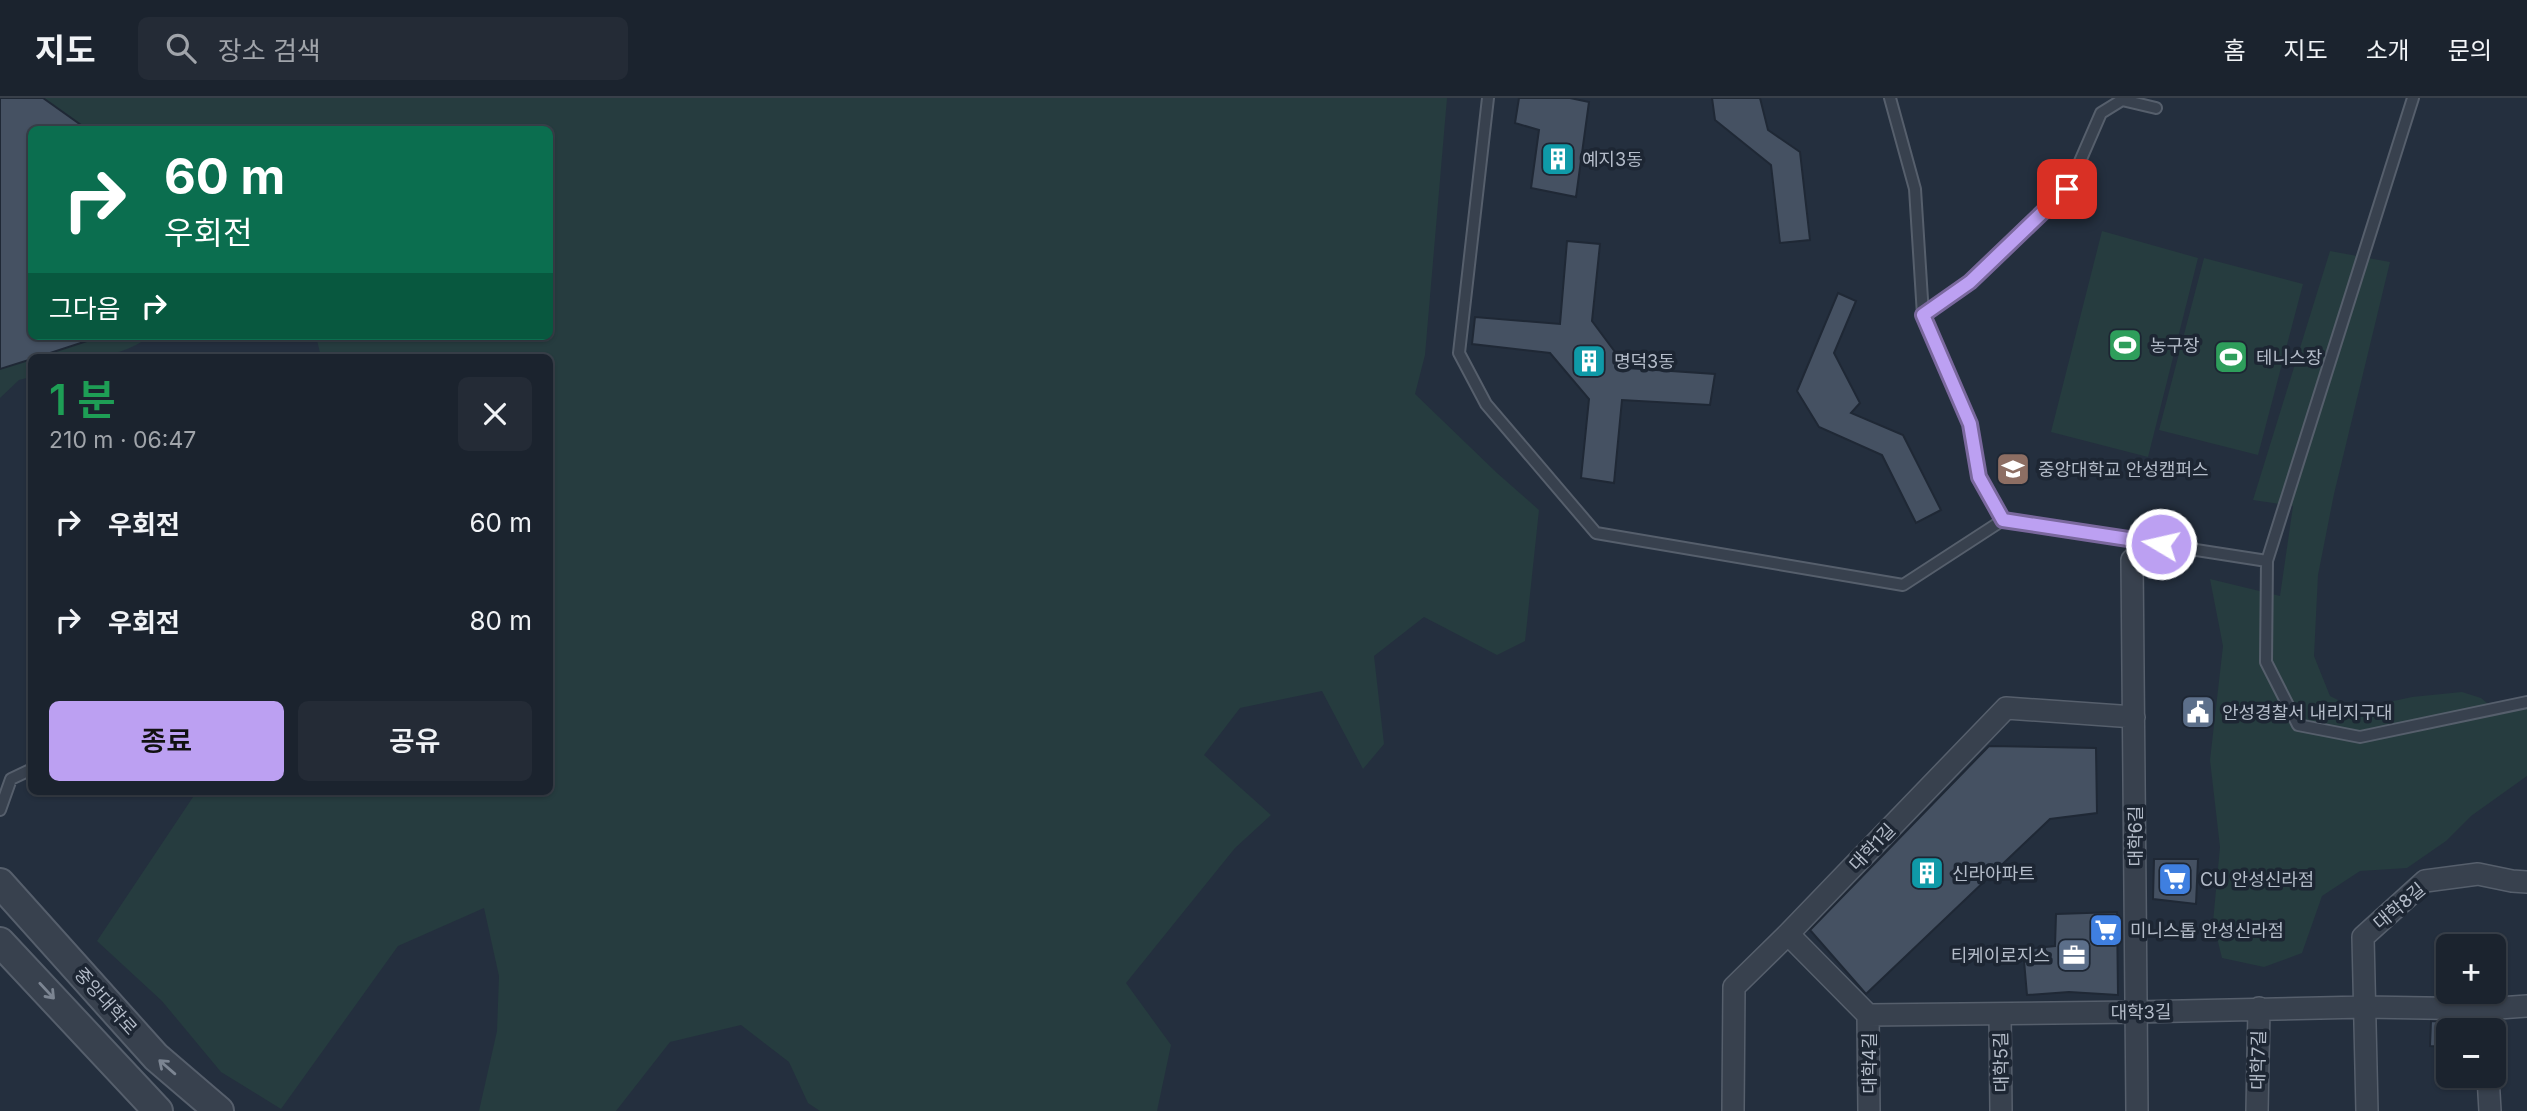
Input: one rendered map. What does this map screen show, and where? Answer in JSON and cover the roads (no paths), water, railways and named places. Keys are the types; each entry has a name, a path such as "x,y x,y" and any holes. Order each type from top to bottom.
{"street":[{"name":"대학6길","path":"2132,560 2137,1111"},
{"name":"대학1길","path":"1733,1111 1734,987 2006,708 2134,717"},
{"name":"대학8길","path":"2367,1111 2363,937 2426,881 2478,874 2527,882"},
{"name":"중앙대학로","path":"0,883 156,1057 219,1111"},
{"path":"1788,934 1868,1015"},
{"name":"중앙대학로","path":"0,942 158,1111"},
{"name":"대학3길","path":"1868,1015 2259,1008 2485,1009 2527,1006"},
{"name":"대학7길","path":"2257,1111 2259,1008"},
{"path":"2485,1009 2485,1018"},
{"name":"대학5길","path":"2000,1014 2001,1111"},
{"name":"대학4길","path":"1868,1015 1869,1111"},
{"path":"2489,1088 2490,1111"}],"lane":[{"path":"1488,98 1459,353 1486,404 1595,533 1903,585 2003,520 2267,561"},
{"path":"1890,98 1915,189 1923,315 1970,424 1979,477 2003,520"},
{"path":"2413,98 2267,561 2266,662 2298,725 2360,737 2527,702"},
{"path":"1923,315 1970,282 2067,189 2101,113 2122,100 2156,108"},
{"path":"0,810 11,779 28,771"}],"place":[{"name":"예지3동","path":"1558,159"},
{"name":"농구장","path":"2125,345"},
{"name":"테니스장","path":"2231,357"},
{"name":"명덕3동","path":"1589,361"},
{"name":"중앙대학교 안성캠퍼스","path":"2013,469"},
{"name":"안성경찰서 내리지구대","path":"2198,712"},
{"name":"신라아파트","path":"1927,873"},
{"name":"CU 안성신라점","path":"2175,879"},
{"name":"미니스톱 안성신라점","path":"2106,930"},
{"name":"티케이로지스","path":"2074,955"}]}
